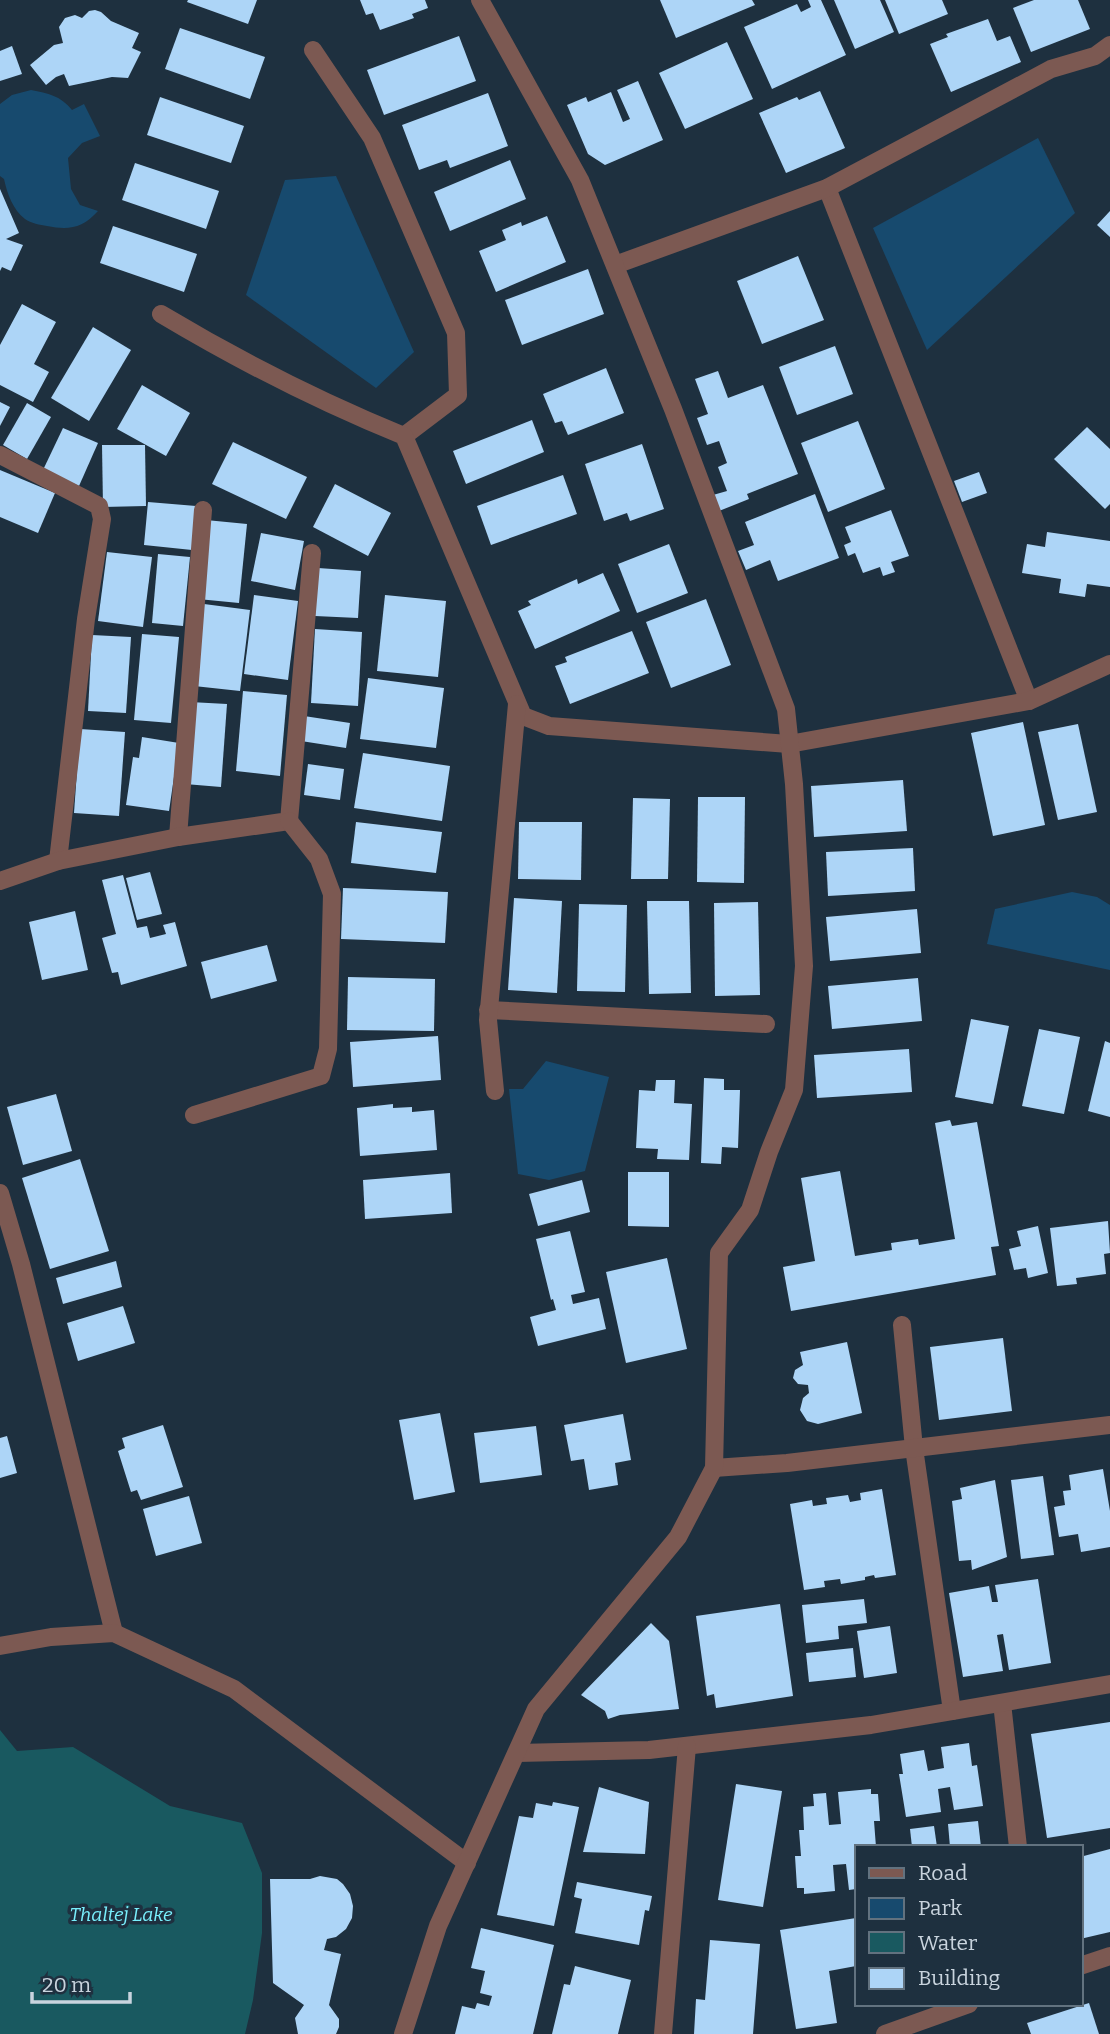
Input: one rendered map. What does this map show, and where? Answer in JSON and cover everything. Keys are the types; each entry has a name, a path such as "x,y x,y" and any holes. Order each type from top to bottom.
{"street":[{"path":"403,2034 438,1926 536,1709 678,1537 714,1468 719,1254 750,1210 769,1152 794,1090 804,966 794,784 786,709 673,409 580,180 480,0"},
{"path":"615,265 827,188 1051,69 1095,56 1110,45"},
{"path":"313,50 372,138 456,333 458,395 404,436"},
{"path":"827,188 1029,702"},
{"path":"161,314 194,334 355,416 404,436 523,716 549,726 789,744 1029,702 1110,664"},
{"path":"0,454 99,506 103,519 86,619 58,861"},
{"path":"178,837 203,510"},
{"path":"194,1115 321,1076 328,1049 332,894 319,859 289,821 312,553"},
{"path":"495,1091 489,1047 488,1010 517,703"},
{"path":"0,881 58,861 178,837 289,821"},
{"path":"488,1010 766,1024"},
{"path":"0,1193 21,1264 114,1633"},
{"path":"902,1325 914,1448 952,1711"},
{"path":"714,1468 787,1463 1110,1425"},
{"path":"0,1646 51,1637 114,1633 234,1689 467,1863"},
{"path":"517,1753 649,1750 687,1746 870,1724 1110,1684"},
{"path":"1002,1703 1018,1845"},
{"path":"663,2034 687,1746"},
{"path":"1082,1965 1110,1956"},
{"path":"885,2034 963,2006"}],"green space":[{"path":"31,90 54,96 72,110 84,104 100,136 82,143 68,158 71,189 80,205 98,211 80,225 55,227 25,219 14,206 4,179 0,176 0,104 12,95"},
{"path":"1038,138 1075,213 927,350 873,228"},
{"path":"336,176 414,352 376,388 246,295 285,180"},
{"path":"1072,892 1097,897 1110,905 1110,970 987,944 995,909"},
{"path":"546,1061 609,1077 585,1171 549,1180 518,1174 509,1089 523,1089"}],"water":[{"name":"Thaltej Lake","path":"0,1730 17,1751 73,1747 170,1806 242,1823 262,1873 262,1933 253,2000 245,2034 0,2034"}],"building":[{"path":"257,0 248,24 187,2"},
{"path":"360,0 425,0 428,8 412,14 414,18 380,30 373,13 366,15"},
{"path":"660,0 752,0 755,5 676,38"},
{"path":"808,0 821,0 846,55 772,89 744,27 797,4 801,12 811,7"},
{"path":"834,0 880,0 894,32 855,49"},
{"path":"885,0 942,0 948,14 899,34"},
{"path":"1034,0 1078,0 1090,29 1031,52 1013,8"},
{"path":"95,10 111,21 139,33 132,48 141,52 128,78 112,77 69,86 64,74 46,85 30,65 54,45 63,43 59,27 65,18 75,15 82,18 89,11"},
{"path":"988,19 997,41 1010,36 1021,62 951,92 930,44 948,37 946,34"},
{"path":"180,28 265,57 250,99 165,69"},
{"path":"459,36 476,81 384,115 367,70"},
{"path":"727,42 753,99 685,129 659,73"},
{"path":"12,46 22,74 0,81 0,51"},
{"path":"638,81 663,140 605,165 588,154 567,105 586,97 588,102 611,92 623,122 630,119 617,90"},
{"path":"820,91 845,148 786,173 759,113 797,97 799,100"},
{"path":"488,93 508,146 450,168 447,160 419,170 402,125"},
{"path":"160,97 244,126 231,163 147,135"},
{"path":"510,160 526,199 450,231 434,192"},
{"path":"135,163 219,191 206,229 122,200"},
{"path":"0,189 19,233 6,239 23,245 11,271 2,267 0,271"},
{"path":"1110,211 1110,237 1097,225"},
{"path":"547,216 566,262 496,292 479,251 506,240 502,230 521,222 522,226"},
{"path":"113,226 197,254 184,292 100,263"},
{"path":"798,256 824,320 762,344 737,281"},
{"path":"588,269 604,314 522,345 505,300"},
{"path":"22,304 56,322 34,364 49,372 33,402 0,385 0,345"},
{"path":"93,327 131,350 89,421 51,398"},
{"path":"835,346 853,394 797,415 779,367"},
{"path":"606,368 624,413 568,435 562,421 555,423 543,394"},
{"path":"718,371 728,398 763,385 798,474 747,494 749,499 719,511 713,495 727,491 718,467 727,463 719,441 707,445 697,418 708,414 695,379"},
{"path":"142,385 190,413 166,456 117,429"},
{"path":"0,402 10,407 0,426"},
{"path":"27,403 51,417 27,459 3,445"},
{"path":"532,420 544,452 466,484 453,451"},
{"path":"858,421 885,489 828,512 801,443"},
{"path":"1087,427 1110,449 1110,504 1105,509 1054,459"},
{"path":"63,428 98,443 79,486 43,470"},
{"path":"233,442 307,477 286,519 212,484"},
{"path":"642,444 664,509 630,521 627,513 604,521 585,464"},
{"path":"102,445 145,445 146,506 103,507"},
{"path":"0,470 55,493 38,533 0,517"},
{"path":"979,472 987,493 962,502 954,481"},
{"path":"563,475 577,514 491,545 477,506"},
{"path":"335,484 391,513 368,556 313,527"},
{"path":"815,494 839,558 778,581 770,560 746,570 738,551 754,545 745,522"},
{"path":"148,502 196,506 192,550 144,545"},
{"path":"891,510 909,556 891,562 895,572 883,576 880,567 863,573 855,553 848,556 844,545 851,542 845,527"},
{"path":"206,520 247,524 239,603 198,599"},
{"path":"1047,532 1110,541 1110,587 1087,584 1085,597 1059,593 1061,579 1022,573 1027,544 1045,547"},
{"path":"261,533 304,541 295,590 251,581"},
{"path":"669,544 688,593 637,613 618,564"},
{"path":"107,552 152,557 143,627 98,621"},
{"path":"158,554 190,557 183,626 152,623"},
{"path":"318,568 361,571 358,618 315,616"},
{"path":"603,573 620,611 535,649 518,611 531,605 528,601 577,579 578,584"},
{"path":"254,595 298,601 288,680 244,674"},
{"path":"385,595 446,601 438,677 377,671"},
{"path":"706,599 731,665 671,688 646,622"},
{"path":"204,604 250,610 240,691 194,686"},
{"path":"315,629 362,632 358,706 311,703"},
{"path":"632,631 649,673 570,704 555,666 567,662 565,657"},
{"path":"142,634 179,637 171,723 134,720"},
{"path":"92,635 131,637 126,713 88,711"},
{"path":"368,678 444,688 436,748 360,739"},
{"path":"243,691 287,695 280,776 236,771"},
{"path":"190,702 227,704 221,787 185,784"},
{"path":"304,716 350,723 346,748 301,741"},
{"path":"1023,722 1045,825 993,836 971,733"},
{"path":"1078,724 1097,812 1058,820 1038,732"},
{"path":"80,729 125,732 119,816 74,813"},
{"path":"142,737 179,743 169,811 126,805 133,757 139,758"},
{"path":"363,753 450,766 442,821 354,808"},
{"path":"308,764 344,769 340,800 304,795"},
{"path":"903,780 907,831 814,837 811,786"},
{"path":"698,797 745,797 744,883 697,882"},
{"path":"633,798 670,799 668,879 631,879"},
{"path":"356,822 442,832 436,873 351,863"},
{"path":"519,822 582,822 581,880 518,879"},
{"path":"913,848 915,891 828,896 826,852"},
{"path":"150,872 162,914 137,920 126,878"},
{"path":"123,875 137,928 147,926 150,938 166,934 163,925 175,922 187,966 121,985 118,972 112,973 102,938 116,934 102,880"},
{"path":"343,888 448,892 445,943 341,939"},
{"path":"514,898 562,901 557,993 508,990"},
{"path":"647,901 689,901 691,993 649,994"},
{"path":"758,902 760,995 715,996 714,903"},
{"path":"579,904 627,905 625,992 577,991"},
{"path":"917,909 921,953 830,961 826,917"},
{"path":"75,911 88,970 42,980 29,922"},
{"path":"267,945 277,981 211,999 201,962"},
{"path":"348,977 435,979 434,1031 347,1030"},
{"path":"918,978 922,1021 832,1029 828,986"},
{"path":"971,1019 1009,1026 993,1104 955,1097"},
{"path":"1039,1029 1080,1037 1064,1114 1022,1106"},
{"path":"438,1036 441,1080 353,1087 350,1042"},
{"path":"1105,1041 1110,1043 1110,1117 1088,1111"},
{"path":"909,1049 912,1092 817,1098 814,1055"},
{"path":"704,1078 724,1079 724,1090 740,1090 738,1148 722,1147 721,1164 701,1163"},
{"path":"656,1080 675,1080 674,1103 692,1104 689,1160 657,1159 658,1149 636,1148 639,1090 655,1091"},
{"path":"56,1094 72,1151 23,1165 7,1107"},
{"path":"393,1104 393,1108 412,1107 412,1112 434,1110 437,1150 360,1156 357,1108"},
{"path":"950,1120 952,1126 977,1122 999,1246 991,1247 996,1275 791,1311 783,1267 815,1261 801,1178 840,1171 855,1256 892,1250 891,1243 918,1239 919,1245 955,1239 935,1123"},
{"path":"80,1159 109,1251 50,1269 22,1178"},
{"path":"628,1172 669,1172 669,1227 628,1226"},
{"path":"450,1173 452,1213 365,1219 363,1180"},
{"path":"582,1180 590,1212 538,1226 529,1194"},
{"path":"1108,1221 1110,1253 1104,1254 1106,1274 1076,1278 1077,1284 1057,1286 1050,1228"},
{"path":"1038,1226 1048,1273 1028,1278 1026,1268 1014,1270 1009,1249 1021,1246 1017,1231"},
{"path":"570,1231 585,1292 571,1295 573,1304 599,1298 606,1329 538,1346 530,1317 556,1310 553,1299 551,1300 536,1239"},
{"path":"667,1258 687,1349 626,1363 606,1272"},
{"path":"116,1261 122,1287 63,1304 56,1278"},
{"path":"123,1306 135,1343 78,1361 67,1323"},
{"path":"1003,1338 1012,1411 939,1420 930,1347"},
{"path":"847,1342 862,1413 818,1424 807,1421 800,1410 803,1398 809,1393 808,1385 798,1384 793,1378 795,1370 803,1365 800,1352"},
{"path":"440,1413 455,1492 414,1500 399,1420"},
{"path":"623,1414 631,1460 615,1463 618,1485 589,1490 584,1459 571,1461 564,1425"},
{"path":"163,1425 183,1487 141,1500 137,1490 131,1492 118,1451 125,1448 122,1438"},
{"path":"536,1426 542,1475 480,1483 474,1433"},
{"path":"7,1436 17,1473 0,1478 0,1438"},
{"path":"1103,1469 1110,1511 1110,1547 1081,1552 1078,1534 1059,1537 1054,1507 1065,1505 1063,1491 1071,1490 1069,1475"},
{"path":"1043,1476 1054,1555 1021,1559 1011,1480"},
{"path":"995,1480 1007,1557 972,1570 971,1560 959,1561 952,1501 962,1499 960,1488"},
{"path":"882,1489 896,1575 875,1578 874,1575 865,1577 865,1580 841,1584 840,1579 824,1581 825,1587 804,1590 790,1504 812,1500 813,1506 827,1504 826,1498 848,1495 850,1502 861,1500 860,1493"},
{"path":"189,1496 202,1543 156,1556 143,1509"},
{"path":"1038,1579 1051,1663 1009,1670 1003,1634 997,1635 1003,1671 963,1677 949,1593 989,1586 992,1602 998,1602 995,1585"},
{"path":"864,1599 867,1623 838,1626 839,1639 806,1643 802,1605"},
{"path":"780,1604 793,1696 716,1708 714,1694 707,1696 696,1616"},
{"path":"651,1623 669,1641 679,1709 620,1715 608,1719 605,1711 581,1695"},
{"path":"890,1626 897,1673 864,1678 857,1631"},
{"path":"853,1648 856,1677 809,1682 806,1653"},
{"path":"1110,1722 1110,1828 1047,1838 1031,1734"},
{"path":"969,1743 972,1766 977,1765 983,1806 954,1810 950,1787 938,1789 941,1812 906,1817 899,1774 903,1774 900,1754 924,1750 928,1771 944,1768 941,1747"},
{"path":"736,1784 782,1791 763,1907 718,1900"},
{"path":"599,1787 649,1802 645,1854 583,1852"},
{"path":"871,1789 871,1794 878,1794 880,1821 874,1821 876,1845 855,1845 855,1889 849,1890 846,1864 833,1865 835,1891 804,1894 804,1888 797,1888 795,1856 801,1856 799,1830 804,1830 803,1807 814,1806 813,1794 826,1793 829,1825 841,1824 838,1792"},
{"path":"553,1802 579,1807 554,1926 497,1915 519,1816 533,1818 536,1803 552,1806"},
{"path":"978,1821 981,1845 950,1845 948,1824"},
{"path":"934,1826 937,1845 912,1845 910,1829"},
{"path":"1110,1849 1110,1932 1082,1939 1082,1856"},
{"path":"320,1876 337,1879 343,1884 350,1894 353,1906 352,1918 346,1929 336,1937 327,1939 324,1950 341,1954 329,2005 339,2019 339,2027 336,2034 298,2034 295,2018 304,2005 273,1983 270,1879 310,1879"},
{"path":"577,1882 652,1896 649,1911 645,1910 639,1945 575,1933 582,1899 574,1897"},
{"path":"855,1918 855,1966 829,1971 837,2023 796,2029 780,1930"},
{"path":"481,1928 554,1945 533,2034 455,2034 462,2006 475,2009 477,2003 489,2006 492,1996 480,1993 485,1971 471,1968"},
{"path":"710,1940 760,1944 753,2034 694,2034 696,1999 705,2000"},
{"path":"575,1966 631,1980 618,2034 552,2034 564,1984 570,1985"},
{"path":"1089,2003 1099,2034 1031,2034 1027,2023"}]}
